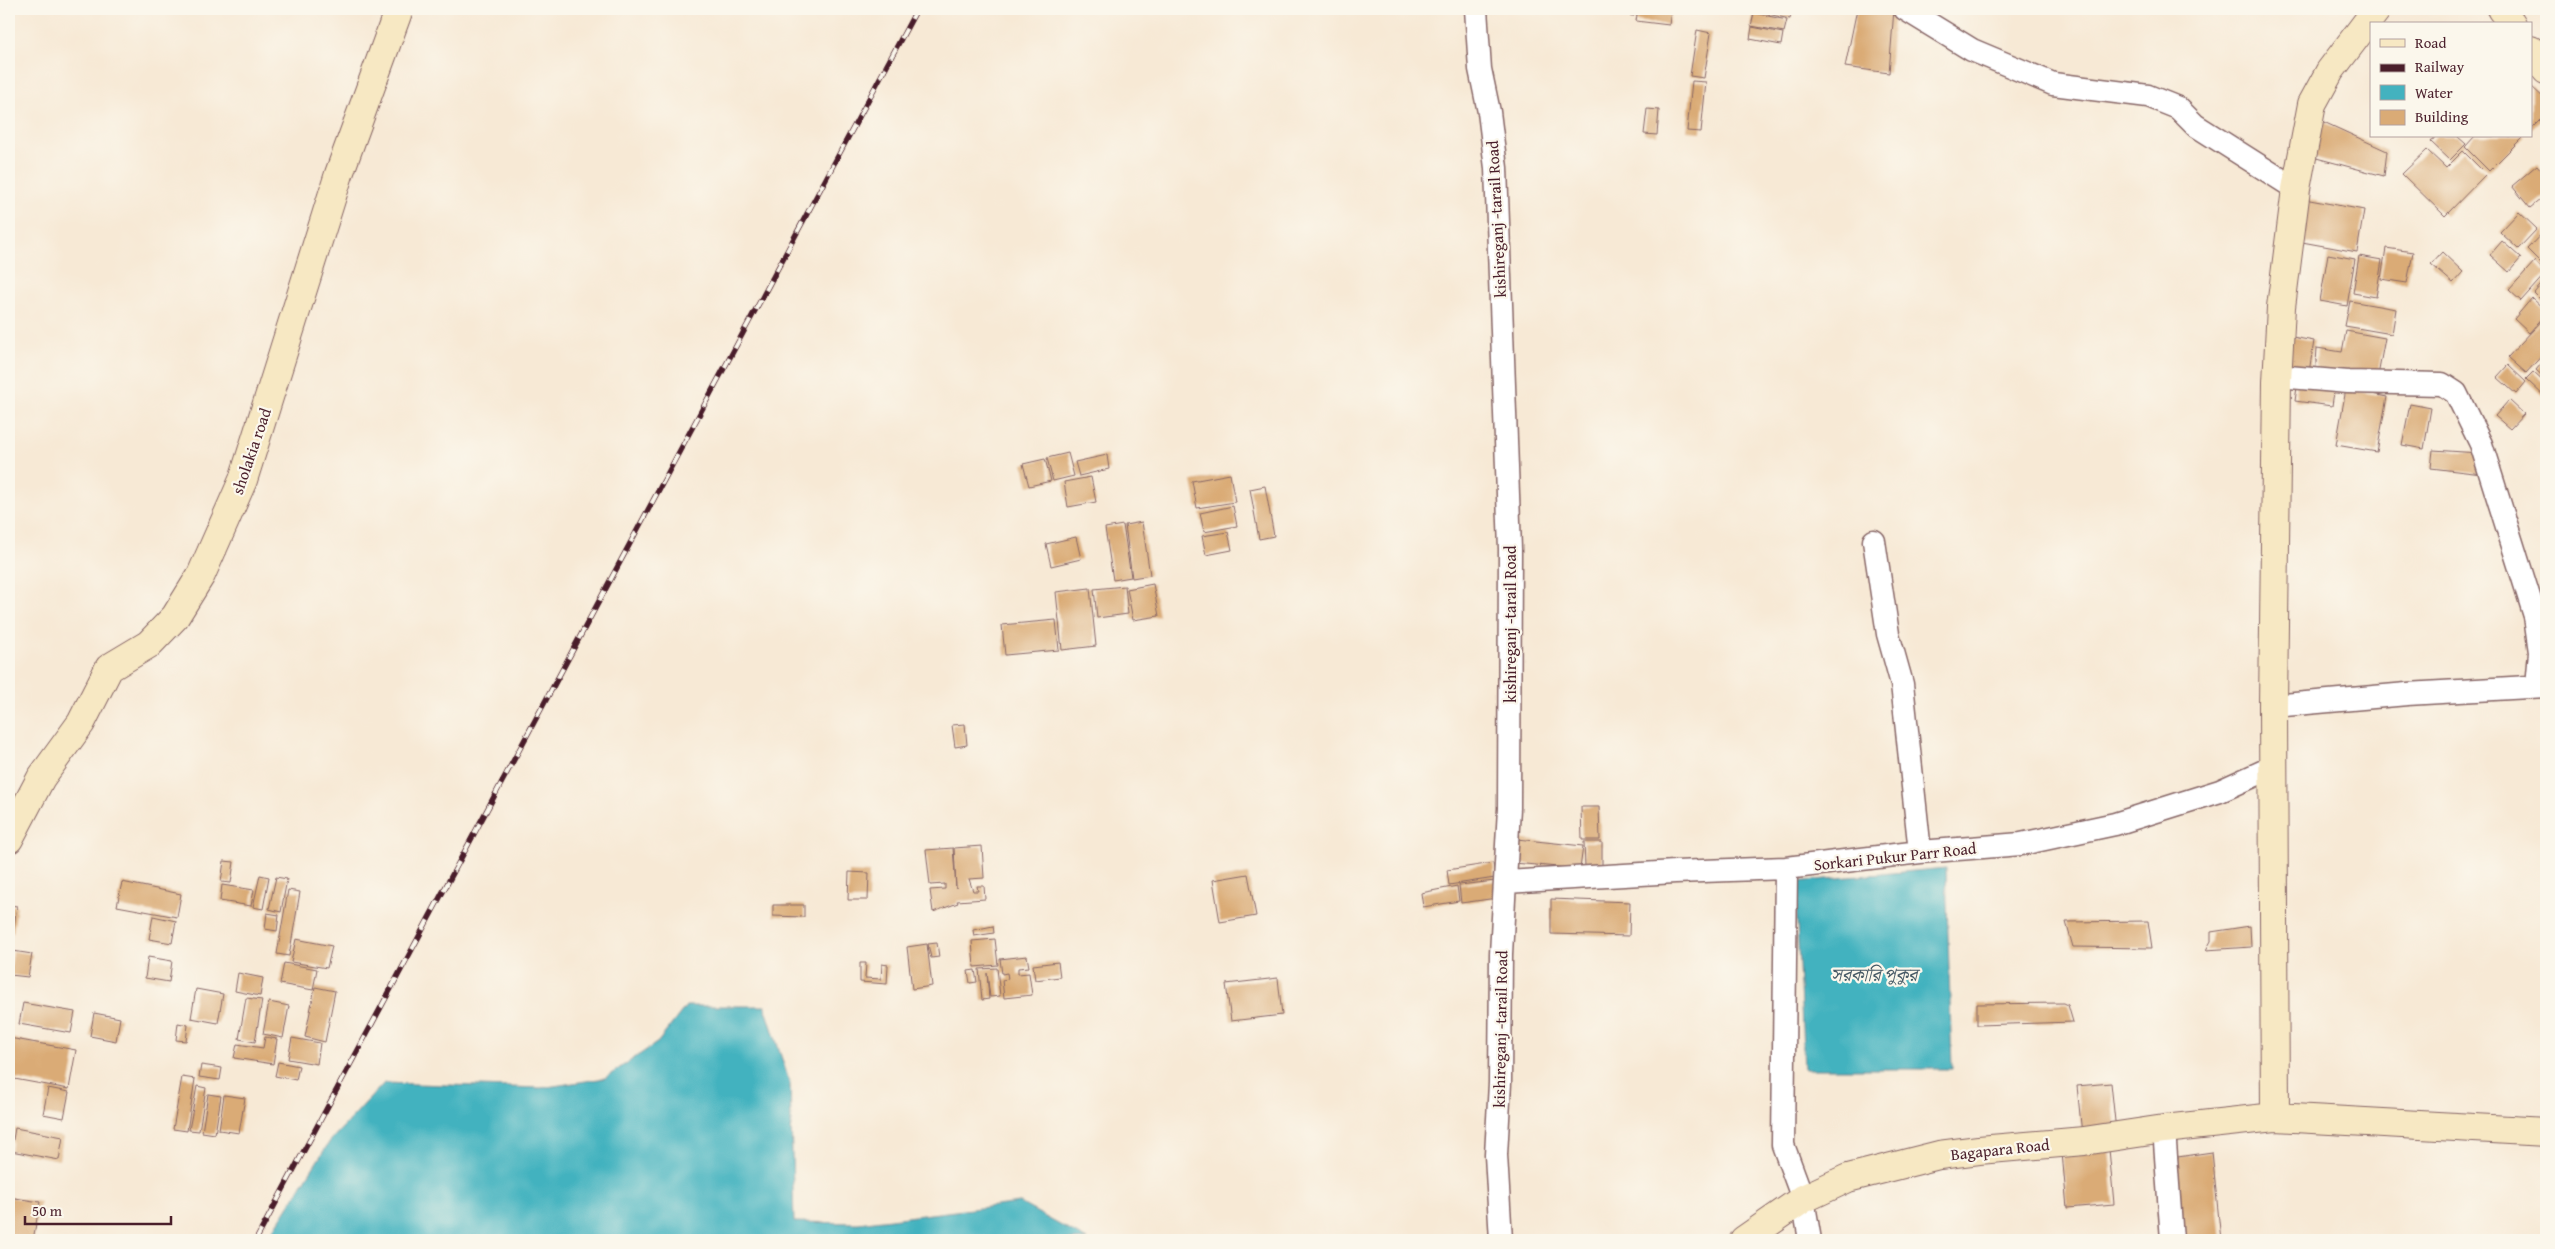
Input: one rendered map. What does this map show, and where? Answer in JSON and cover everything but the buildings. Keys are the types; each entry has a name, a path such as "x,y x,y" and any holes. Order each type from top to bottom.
{"street":[{"name":"sholakia road","path":"9,839 42,778 80,723 109,668 148,644 175,617 200,575 243,480 339,174 399,9"},
{"name":"kishireganj -tarail Road","path":"1476,9 1480,69 1489,112 1500,219 1500,286 1510,550 1511,692 1501,954 1500,1084 1496,1155 1501,1240"},
{"path":"1905,9 1972,50 2053,84 2148,96 2178,108 2195,125 2296,189"},
{"path":"2275,1117 2273,706 2278,376 2281,307 2296,189 2308,115 2317,93 2330,71 2377,9"},
{"path":"2501,9 2511,22"},
{"path":"2532,51 2546,70"},
{"path":"2273,706 2407,694 2542,686 2535,616 2481,444 2456,393 2442,384 2435,383 2348,382 2278,376"},
{"path":"1874,541 1888,634 1902,684 1920,852"},
{"name":"Sorkari Pukur Parr Road","path":"1505,882 1786,868 1920,852 2020,844 2114,824 2220,791 2273,767"},
{"path":"1786,868 1783,1145 1802,1199 1810,1240"},
{"name":"Bagapara Road","path":"1747,1240 1802,1199 1848,1178 1939,1155 2084,1142 2164,1129 2275,1117 2546,1132"},
{"path":"2164,1129 2172,1240"}],"water":[{"name":"সরকারি পুকুর","path":"1946,868 1952,1069 1804,1069 1795,882"},
{"path":"686,1006 765,1006 790,1084 794,1222 858,1223 1020,1203 1087,1240 267,1240 330,1141 384,1083 541,1088 605,1078 658,1042"}],"railway":[{"path":"256,1240 917,9"}]}
